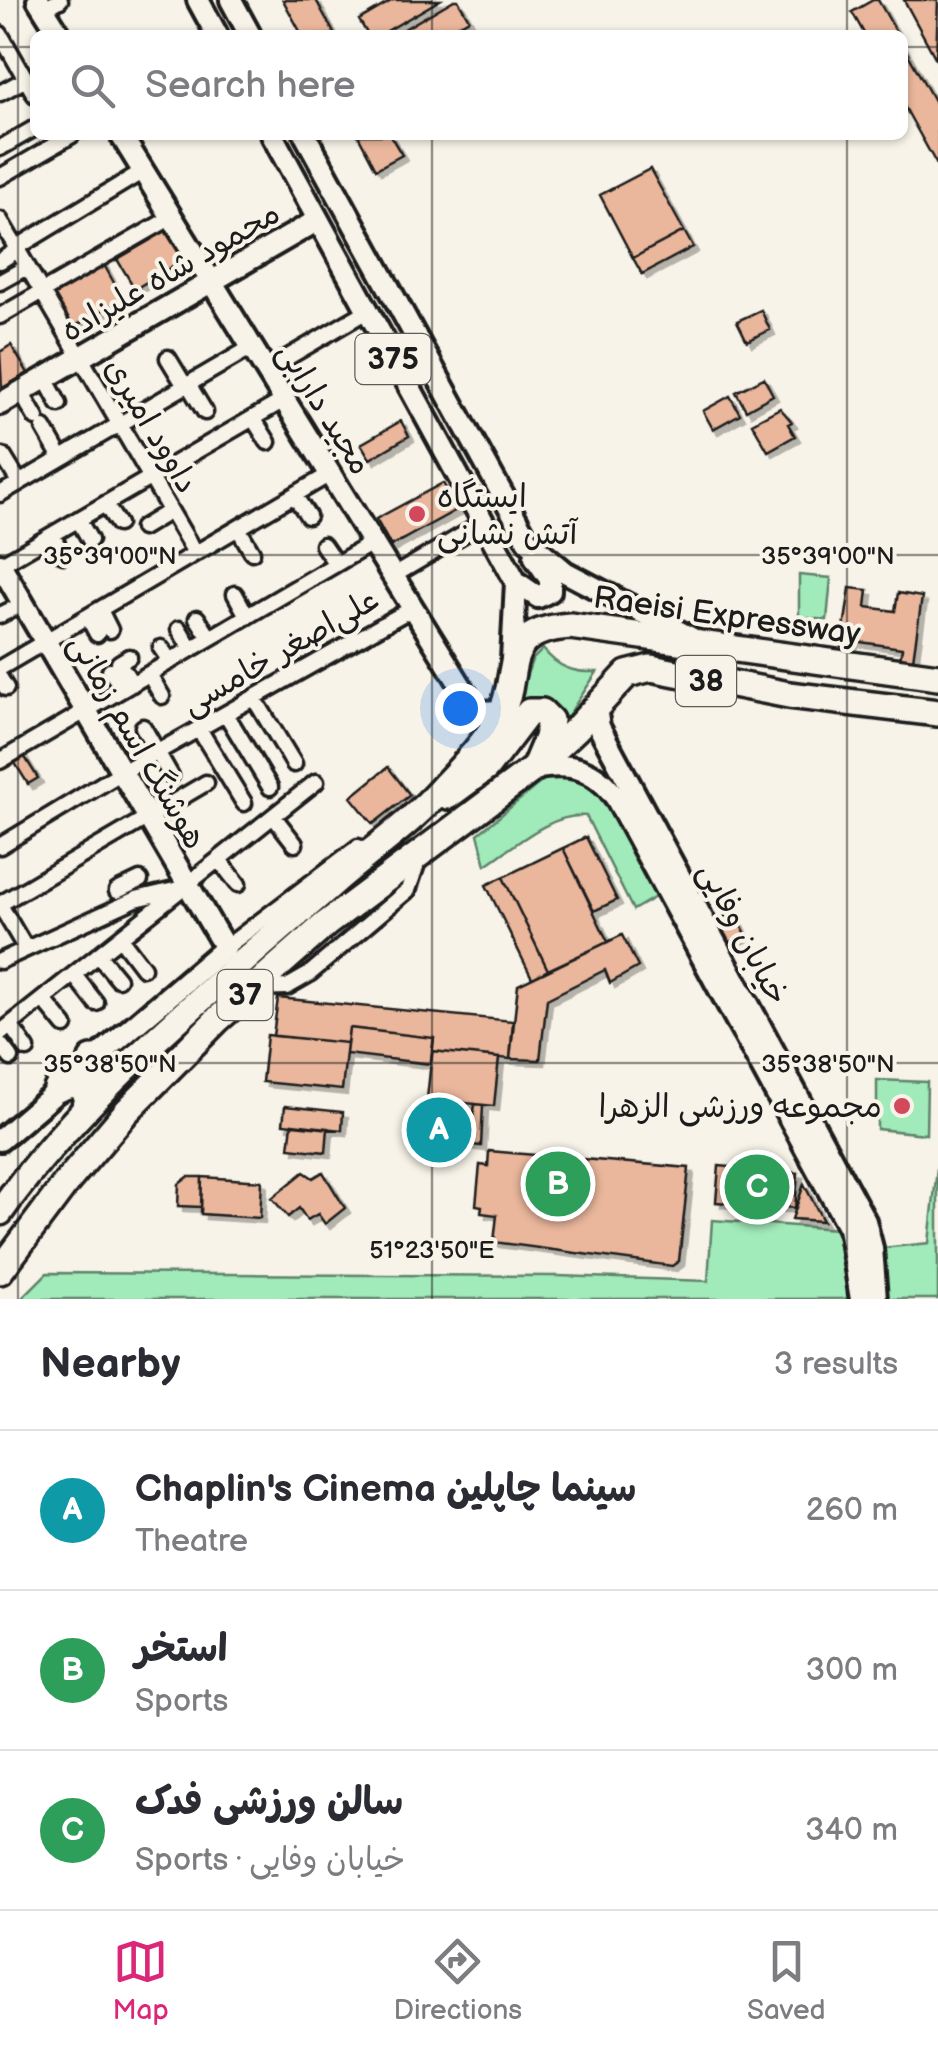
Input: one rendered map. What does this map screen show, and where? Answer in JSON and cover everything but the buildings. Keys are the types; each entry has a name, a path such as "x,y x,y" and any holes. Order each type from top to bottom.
{"highway":[{"name":"Raeisi Expressway","path":"512,660 520,648 542,631 570,626 938,677"},
{"path":"490,712 512,660"},
{"name":"Raeisi Expressway","path":"533,769 596,708 619,679 651,668 715,683 938,713"},
{"path":"783,678 832,700"},
{"path":"424,809 472,781 499,752 522,718 535,711 550,720 547,738 533,769"},
{"name":"37","path":"0,1212 84,1111 305,908 424,809 481,746 490,712"},
{"name":"37","path":"0,1267 127,1111 254,988 326,924 533,769"},
{"path":"92,1059 89,1070 94,1083 116,1081"},
{"path":"57,1089 70,1084 84,1087 84,1111"}],"main road":[{"path":"198,0 214,30"},
{"path":"231,0 247,30"},
{"path":"47,3 58,30"},
{"name":"مجید دارابی","path":"124,140 412,608 490,712"},
{"name":"375","path":"275,140 516,582"},
{"name":"375","path":"308,140 528,541 565,572 708,646"},
{"name":"محمود شاه علیزاده","path":"0,404 318,220"},
{"path":"516,582 538,597 545,596 552,587 528,541"},
{"name":"هوشنگ اسم زمانی","path":"0,564 225,948"},
{"path":"512,660 516,582"},
{"name":"خیابان وفایی","path":"596,708 599,727 864,1221 872,1248 876,1299"},
{"name":"خیابان وفایی","path":"533,769 552,765 582,769 593,773 616,798 849,1228 860,1299"},
{"path":"0,1140 225,948"}],"street":[{"path":"0,34 30,86"},
{"path":"0,93 26,78"},
{"path":"0,148 30,131"},
{"path":"0,178 59,140"},
{"path":"0,261 143,170"},
{"path":"1,313 172,217"},
{"name":"داوود امیری","path":"0,220 196,554"},
{"path":"0,282 27,266"},
{"path":"266,370 368,311"},
{"path":"0,494 252,347"},
{"path":"168,358 205,412"},
{"path":"45,378 59,404"},
{"path":"21,392 61,458"},
{"path":"0,564 150,478 224,428 253,418 284,400"},
{"path":"253,418 268,442"},
{"path":"3,456 20,482"},
{"path":"0,668 94,614 126,603 196,554 330,474"},
{"path":"294,495 308,516"},
{"path":"105,504 118,524"},
{"path":"142,528 170,511"},
{"path":"78,520 90,540"},
{"path":"238,528 252,552"},
{"path":"393,576 471,530"},
{"path":"52,535 64,554"},
{"path":"0,760 372,542"},
{"path":"323,545 336,564"},
{"path":"235,594 247,616"},
{"path":"0,615 24,604"},
{"name":"علی‌اصغر خامسی","path":"0,846 122,772 412,608"},
{"path":"94,614 104,632"},
{"path":"197,618 210,638"},
{"path":"179,629 191,649"},
{"path":"161,648 170,662"},
{"path":"127,686 119,663 129,657"},
{"path":"110,670 127,686"},
{"path":"148,674 162,696"},
{"path":"254,698 294,764"},
{"path":"226,714 270,787"},
{"path":"143,727 171,776"},
{"path":"199,728 244,803"},
{"path":"26,949 0,905 206,782"},
{"path":"28,1049 5,1029 316,782"},
{"path":"225,948 396,818 424,809"},
{"path":"274,817 295,844"},
{"path":"220,861 238,884"},
{"path":"0,960 131,889 189,886"},
{"path":"121,939 143,968"},
{"path":"99,956 118,979"},
{"path":"74,975 96,1003"},
{"path":"43,999 65,1026"},
{"path":"0,1044 12,1058"}],"green space":[{"path":"799,575 831,578 827,620 799,617"},
{"path":"543,649 567,668 597,672 560,728 559,714 551,703 538,700 514,712 532,660"},
{"path":"546,778 570,778 596,789 657,896 633,910 586,816 546,825 486,865 478,834"},
{"name":"مجموعه ورزشی الزهرا","path":"877,1080 927,1082 926,1134 877,1129"},
{"path":"938,1159 938,1299 884,1299 881,1248 929,1243"},
{"path":"712,1220 836,1229 851,1299 21,1299 47,1273 558,1276 708,1281"}],"place":[{"name":"ایستگاه آتش نشانی","path":"417,514"},
{"name":"مجموعه ورزشی الزهرا","path":"902,1106"},
{"name":"Chaplin's Cinema سینما چاپلین","path":"439,1130"},
{"name":"استخر","path":"558,1184"},
{"name":"سالن ورزشی فدک","path":"757,1187"}]}
